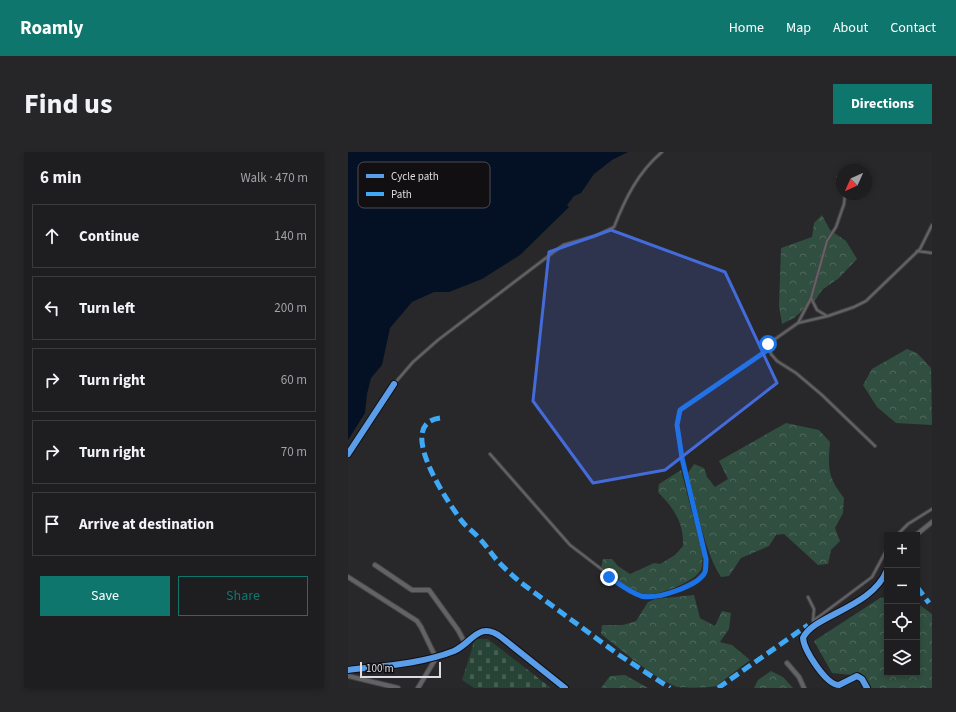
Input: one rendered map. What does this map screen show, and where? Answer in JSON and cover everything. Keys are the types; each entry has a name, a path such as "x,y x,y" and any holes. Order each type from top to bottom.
{"street":[{"path":"348,454 394,384"},
{"path":"920,532 932,522"},
{"path":"376,565 412,590 416,591 425,588 429,590 458,630 464,643"},
{"path":"348,577 417,621 436,658"},
{"path":"867,688 862,679 857,676 838,685 830,683 806,648 803,638 814,626 847,609 873,591 881,584 884,577"},
{"path":"348,670 436,658 462,648 464,643 480,633 488,631 496,633 564,688"},
{"path":"418,688 436,658"},
{"path":"787,663 798,677 804,688"},
{"path":"348,676 377,686 398,688"}],"lane":[{"path":"394,384 413,362 438,340 563,245 595,236 614,228 634,183 654,159 662,152"},
{"path":"798,323 811,298 827,241 836,227 844,200"},
{"path":"875,446 822,395 796,373 777,361 770,354 768,344 798,323 828,316 866,301 917,251 932,225"},
{"path":"917,251 932,253"},
{"path":"811,298 817,310 828,316"},
{"path":"490,454 570,545 609,577 630,591 643,596 661,596 680,589 697,580 705,572 706,559 682,458 677,425 680,410 769,349"},
{"path":"900,532 908,524 932,509"},
{"path":"808,597 814,609 813,621 872,577 884,555"}],"highlighted area":[{"path":"611,230 725,272 777,383 665,470 593,483 533,401 549,252"}],"green space":[{"path":"822,215 830,230 846,241 857,259 839,278 822,290 816,299 794,318 782,324 779,306 781,248 812,237 814,223"},
{"path":"907,349 917,353 931,368 932,425 896,423 877,407 863,385 872,369"},
{"path":"786,423 819,430 830,442 830,472 834,484 844,498 843,513 835,528 840,541 831,550 828,564 818,565 784,534 776,535 769,546 741,558 729,576 721,577 715,567 705,541 688,473 694,464 704,468 707,477 715,487 728,479 719,461"},
{"path":"681,470 703,555 702,568 697,575 691,579 676,587 659,593 646,594 634,590 622,584 601,568 603,559 612,559 618,566 630,574 654,563 660,564 675,555 683,546 682,530 677,516 658,492 659,484"},
{"path":"694,595 700,618 715,626 722,611 731,613 729,629 720,642 732,645 750,660 716,686 696,688 677,687 667,683 628,656 601,634 602,625 623,625 636,621 648,602 655,599"},
{"path":"884,597 884,676 920,676 920,605 932,614 932,688 868,688 862,676 832,673 814,641 880,598"},
{"path":"475,639 488,639 551,688 474,688 462,680"},
{"path":"771,671 783,677 793,688 754,688 758,680"},
{"path":"625,675 648,688 601,688 610,676"}],"water":[{"path":"348,152 628,152 612,160 594,174 581,193 574,196 567,205 569,207 520,255 482,279 449,292 434,292 412,302 390,328 382,365 371,378 367,394 365,413 348,440"}],"marked path":[{"path":"440,418 427,423 422,434 423,448 428,464 437,481 454,511 463,522 481,540 499,562 520,582 619,655 670,688"},
{"path":"920,591 929,603"},
{"path":"718,688 808,625"}],"cycle path":[{"path":"348,454 394,384"},
{"path":"867,688 862,679 857,676 839,685 828,679 811,658 803,638 809,630 818,623 869,593 879,583 884,575"},
{"path":"348,670 402,664 428,659 454,651 476,635 487,631 493,632 501,637 565,688"}],"route":[{"path":"609,577 630,591 643,596 661,596 680,589 697,580 705,572 706,559 682,458 677,425 680,410 691,400 769,349 768,344"}]}
